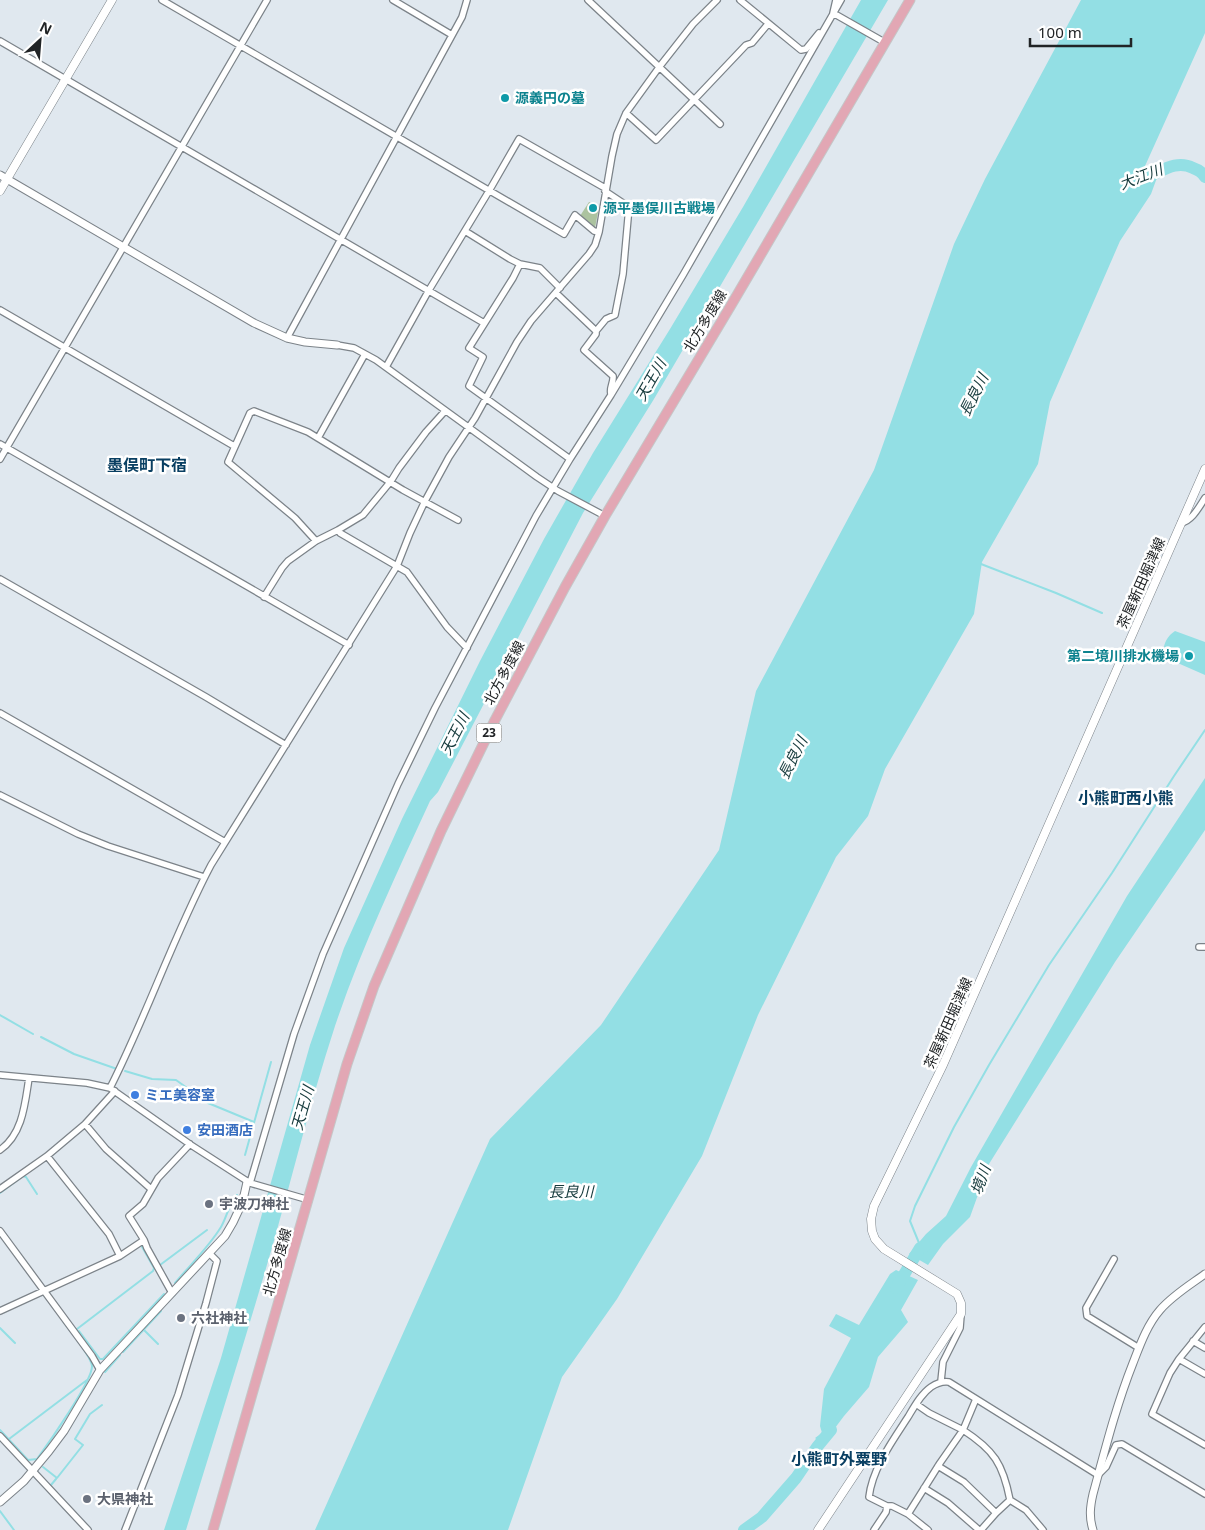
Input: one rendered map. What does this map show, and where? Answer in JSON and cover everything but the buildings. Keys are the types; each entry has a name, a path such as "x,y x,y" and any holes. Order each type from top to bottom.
{"main road":[{"path":"0,191 4,177 66,79 112,0"},
{"name":"北方多度線","path":"213,1530 347,1064 368,1004 434,848 495,720 601,514 730,307 881,41 910,0"},
{"name":"茶屋新田堀津線","path":"961,1314 961,1303 957,1294 884,1249 875,1239 871,1219 874,1206 944,1065 1205,469"},
{"path":"818,1530 961,1314"}],"street":[{"path":"162,0 564,234 575,215 594,231 599,232"},
{"path":"0,458 267,0"},
{"path":"394,0 452,35"},
{"path":"287,338 462,18 467,0"},
{"path":"588,0 720,124"},
{"path":"0,1189 47,1156 85,1124 113,1090 204,877 397,566 425,501 449,457 487,397 516,342 592,251 599,232 614,145 626,113 693,24 716,0"},
{"path":"740,0 801,50 806,50 826,26"},
{"path":"833,13 836,0"},
{"path":"0,1502 33,1470 64,1430 100,1370 225,1236 232,1225 245,1194 294,1034 323,954 402,775 498,586 555,489 570,458 611,395 683,275 841,0"},
{"path":"833,13 881,41"},
{"path":"626,113 656,140 746,44 752,43 768,24"},
{"path":"0,41 484,323"},
{"path":"386,367 429,290 519,139 605,189 629,207 623,274 615,315 606,319 584,350 613,376 614,379 610,390 611,395"},
{"path":"4,177 254,323 287,338 354,348 365,354 386,367 537,477 601,514"},
{"path":"465,231 520,264 540,268 558,291 596,331"},
{"path":"520,264 469,348 483,357 469,386 570,458"},
{"path":"0,310 234,446"},
{"path":"318,438 365,354"},
{"path":"316,541 295,518 228,462 250,413 254,411 308,432 458,520"},
{"path":"264,597 282,568 316,541 363,514 391,482 398,468 445,411"},
{"path":"0,444 348,645"},
{"path":"1181,524 1189,519 1205,498"},
{"path":"338,530 340,533 407,572 447,627 467,648"},
{"path":"0,579 198,692 286,745"},
{"path":"0,713 225,842"},
{"path":"0,795 78,834 108,846 204,877"},
{"path":"0,1075 87,1083 113,1090 248,1182 309,1200"},
{"path":"0,1150 12,1140 17,1128 22,1115 29,1078"},
{"path":"85,1124 106,1149 147,1187 152,1189"},
{"path":"172,1293 129,1216 143,1204 158,1178 190,1144"},
{"path":"47,1156 109,1234 120,1256"},
{"path":"0,1230 45,1290 100,1370"},
{"path":"0,1311 120,1256 144,1240"},
{"path":"125,1530 178,1395 206,1303 217,1261 209,1253"},
{"path":"1114,1260 1086,1308 1086,1316 1138,1348"},
{"path":"1093,1530 1090,1509 1098,1475 1121,1395 1138,1348 1148,1328 1161,1309 1205,1274"},
{"path":"941,1382 943,1362 960,1328 961,1314"},
{"path":"1205,1328 1170,1373 1152,1414 1205,1445"},
{"path":"1193,1341 1205,1348"},
{"path":"1179,1359 1205,1374"},
{"path":"928,1530 908,1514 869,1497 884,1455 916,1404 930,1388 941,1382 949,1382 1098,1475"},
{"path":"908,1514 963,1430 976,1399"},
{"path":"916,1404 929,1413 963,1430 994,1455 1006,1480 1010,1500 1026,1510 1043,1530"},
{"path":"0,1436 88,1530"},
{"path":"1098,1475 1106,1468 1116,1445 1122,1444 1205,1494"},
{"path":"938,1466 964,1482 996,1513"},
{"path":"924,1488 948,1503 980,1530 1010,1500"},
{"path":"874,1530 886,1512 887,1506"}],"green space":[{"path":"589,202 599,207 595,228 580,216"}],"water":[{"name":"天王川","path":"861,0 888,0 654,399 583,513 438,792 430,801 404,857 368,940 335,1026 264,1275 186,1530 164,1530 221,1358 310,1045 344,948 402,819 480,661 544,539 593,453 743,207"},
{"name":"長良川","path":"1081,0 1205,0 1205,33 1145,166 1162,164 1151,194 1120,241 1050,402 1038,464 982,562 974,614 885,769 868,816 836,857 758,1015 702,1156 617,1299 562,1377 508,1530 315,1530 490,1139 601,1025 719,850 756,691 874,470 954,244 985,179"},
{"path":"1175,631 1205,642 1205,675 1164,657 1165,642"},
{"path":"1205,778 1205,830 1115,962 989,1164 970,1217 943,1244 928,1265 909,1254 926,1234 946,1216 971,1167 1127,896"},
{"path":"896,1270 918,1280 901,1310 908,1322 878,1357 869,1387 823,1444 815,1438 822,1433 820,1426 824,1389 851,1338 829,1326 836,1314 859,1325 890,1274"}],"waterway":[{"name":"大江川","path":"1145,178 1169,167 1181,165 1197,170 1205,177"},
{"path":"981,564 1102,613"},
{"path":"919,1243 910,1221 915,1206 954,1127 1049,965 1112,873 1205,730"},
{"path":"0,1015 33,1034"},
{"path":"41,1037 74,1054 117,1069"},
{"path":"245,1155 271,1062"},
{"path":"125,1071 152,1079 176,1080 208,1103 254,1122"},
{"path":"0,1193 23,1176 26,1177 37,1194"},
{"path":"175,1283 216,1235 237,1195"},
{"path":"160,1265 207,1230"},
{"path":"77,1329 153,1271 154,1268 141,1245"},
{"name":"境川","path":"896,1288 920,1248 925,1246"},
{"path":"79,1331 100,1359 103,1359 164,1294"},
{"path":"123,1352 161,1311"},
{"path":"0,1430 28,1460 37,1459 78,1398 92,1366 84,1350 63,1321"},
{"path":"0,1328 15,1343"},
{"path":"144,1330 158,1344"},
{"path":"105,1372 120,1355"},
{"path":"9,1439 87,1380"},
{"path":"43,1467 57,1478 83,1445 75,1439 90,1414 102,1405"},
{"name":"境川","path":"744,1530 762,1517 796,1478 831,1430"},
{"path":"51,1485 56,1479"},
{"path":"0,1511 14,1530"}],"place":[{"name":"源義円の墓","path":"505,98"},
{"name":"源平墨俣川古戦場","path":"593,208"},
{"name":"第二境川排水機場","path":"1189,656"},
{"name":"ミエ美容室","path":"135,1095"},
{"name":"安田酒店","path":"187,1130"},
{"name":"宇波刀神社","path":"209,1204"},
{"name":"六社神社","path":"181,1318"},
{"name":"大県神社","path":"87,1499"}],"district":[{"name":"墨俣町下宿","path":"147,465"},
{"name":"小熊町西小熊","path":"1126,798"},
{"name":"小熊町外粟野","path":"839,1459"}]}
